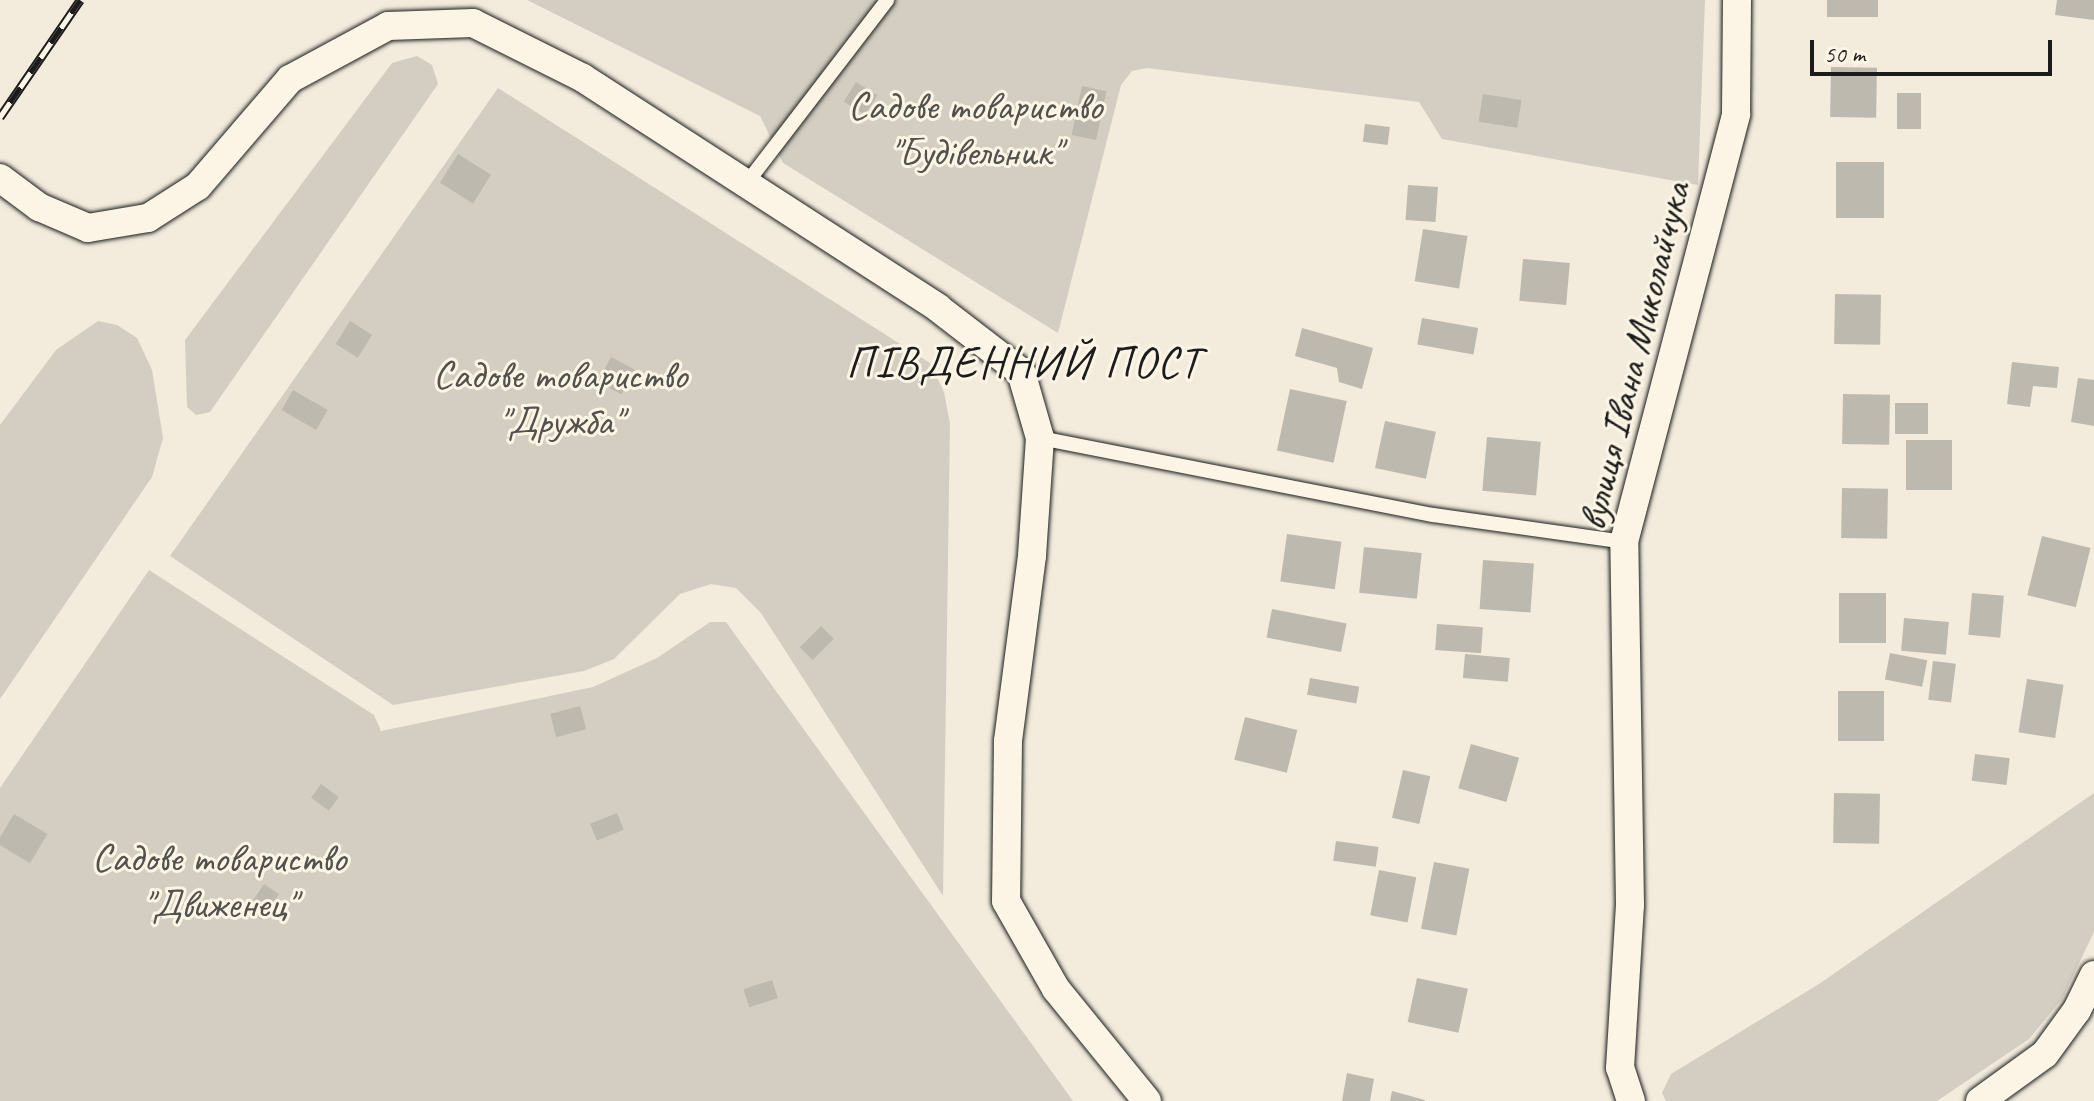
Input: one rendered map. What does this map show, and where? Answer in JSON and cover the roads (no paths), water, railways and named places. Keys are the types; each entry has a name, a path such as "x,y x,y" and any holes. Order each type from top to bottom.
{"street":[{"name":"вулиця Івана Миколайчука","path":"1631,1101 1620,1068 1630,905 1624,542 1736,114 1737,0"},
{"path":"0,178 39,207 88,228 148,218 198,186 290,79 388,26 473,23 583,78 938,308 1021,372 1040,438 1032,556 1008,741 1006,901 1056,989 1147,1101"},
{"path":"1980,1101 2045,1054 2077,1010 2094,975"}],"lane":[{"path":"746,184 887,0"},
{"path":"1040,438 1433,515 1624,542"}],"railway":[{"path":"0,117 80,0"}],"district":[{"name":"ПІВДЕННИЙ ПОСТ","path":"1024,363"}],"park label":[{"name":"Садове товариство \"Будівельник\"","path":"975,129"},
{"name":"Садове товариство \"Дружба\"","path":"560,398"},
{"name":"Садове товариство \"Движенец\"","path":"219,881"}]}
